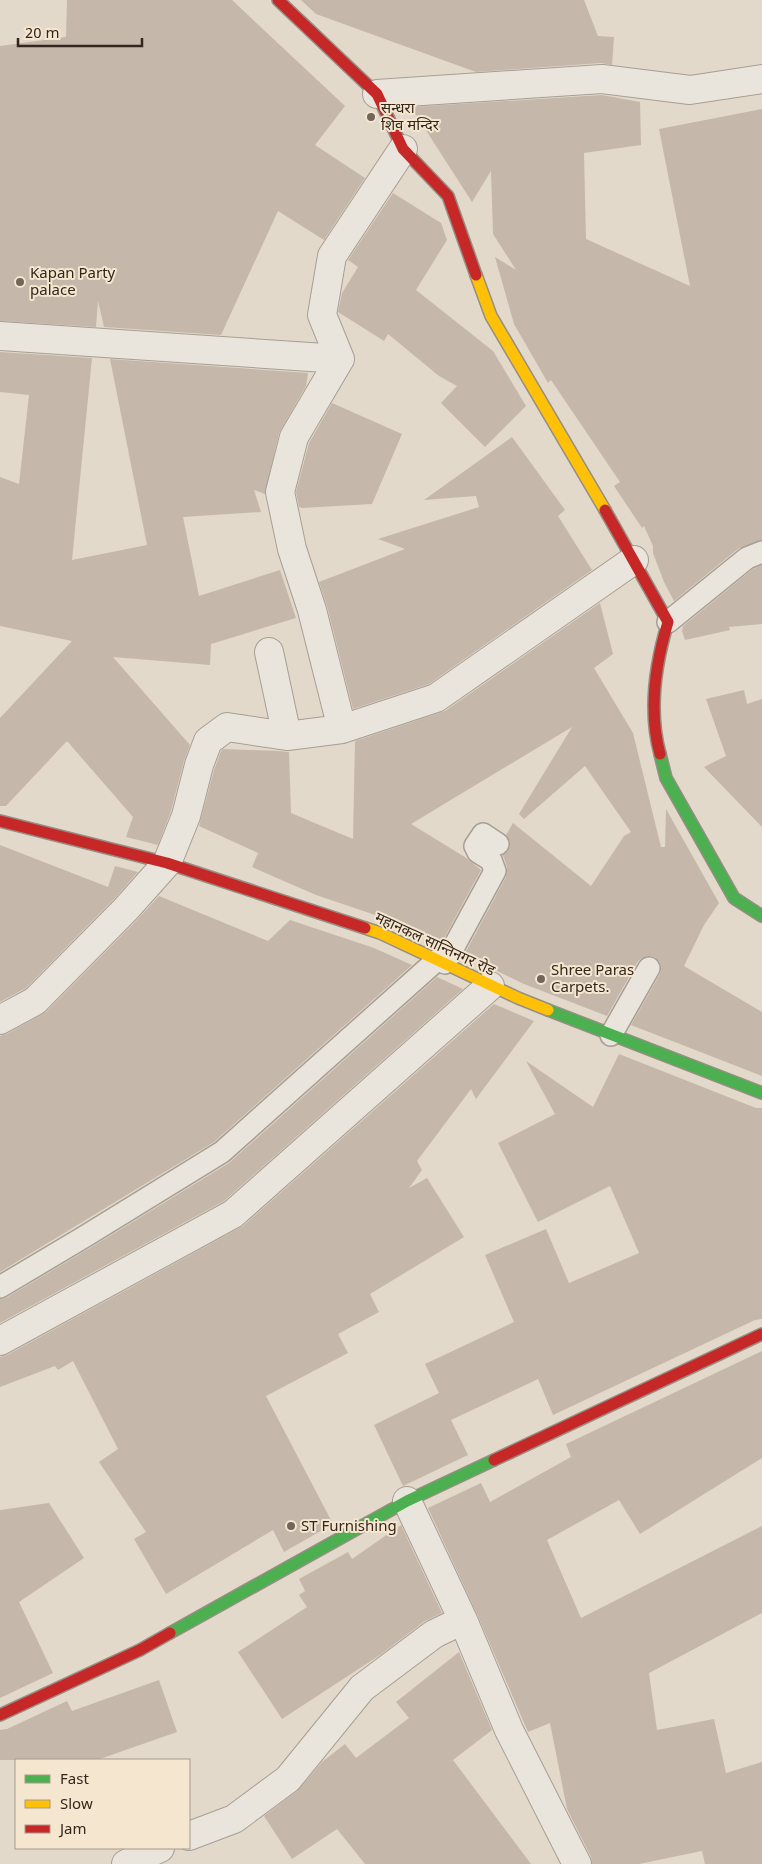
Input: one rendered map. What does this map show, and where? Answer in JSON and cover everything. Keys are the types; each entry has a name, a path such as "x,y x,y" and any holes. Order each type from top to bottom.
{"street":[{"path":"278,0 378,94 403,149 448,196 491,316 634,560 668,622 659,651 653,693 656,740 666,778 734,898 762,916"},
{"path":"378,94 602,79 690,90 762,79"},
{"path":"340,359 322,314 332,256 403,149"},
{"path":"0,336 340,359"},
{"path":"340,359 294,437 280,492 292,549 312,610 342,729"},
{"path":"0,1020 35,1001 125,910 167,863 186,816 199,765 208,741 227,727 287,736 342,729 436,698 634,560"},
{"path":"269,652 287,736"},
{"name":"महानकल सान्तिनगर रोड","path":"0,821 167,863 380,933 490,986 762,1093"},
{"path":"0,1341 234,1214 490,986"},
{"path":"0,1715 140,1650 407,1501 762,1334"},
{"path":"407,1501 463,1620 509,1730 577,1864"},
{"path":"190,1836 234,1820 288,1779 362,1688 434,1634 463,1620"},
{"path":"126,1864 158,1849"}],"lane":[{"path":"668,622 747,558 762,552"},
{"path":"0,1287 222,1152 441,962 495,871 491,860 478,852 475,846 484,834 498,844"},
{"path":"612,1035 649,968"}],"building":[{"path":"67,0 232,0 345,106 315,145 365,178 324,240 278,211 221,335 104,327 98,301 96,327 0,321 0,46 66,37"},
{"path":"301,0 584,0 598,36 614,37 612,65 601,63 476,72 316,14"},
{"path":"602,95 640,102 641,145 584,153 586,239 690,286 659,129 762,109 762,540 739,548 674,601 664,582 653,553 653,546 644,526 642,528 614,486 620,482 551,380 548,383 514,324 495,257 516,270 493,234 491,171 472,202 411,107"},
{"path":"393,193 441,223 447,240 416,290 493,351 526,406 485,447 441,403 457,386 439,376 388,334 384,341 338,312 342,293 358,267 348,260"},
{"path":"0,352 92,358 72,560 147,545 110,359 308,373 306,386 279,433 265,494 254,490 261,512 183,517 199,596 280,570 296,618 211,644 210,665 113,657 190,745 171,811 158,845 126,837 133,817 67,741 6,806 0,806 0,718 72,641 0,626 0,477 19,484 29,395 0,392"},
{"path":"332,403 402,434 372,504 302,508 299,507 296,492 309,443"},
{"path":"512,437 565,510 558,516 592,570 429,684 353,709 327,606 319,582 405,549 378,539 479,507 476,496 424,500"},
{"path":"762,565 762,624 729,627 730,630 685,640 682,631 683,626 753,569"},
{"path":"600,603 613,654 594,668 633,733 661,847 665,847 666,809 719,903 704,925 684,966 762,1012 762,1076 631,1025 660,974 660,962 655,957 648,956 638,961 607,1016 524,984 464,955 506,877 507,867 503,855 508,851 510,845 506,835 513,823 591,886 624,836 631,832 585,766 524,819 519,814 572,727 411,824 468,859 481,870 441,944 387,919 316,895 252,867 258,853 199,826 214,770 223,749 279,751 289,752 291,813 353,839 355,741 445,711"},
{"path":"744,690 747,704 762,699 762,827 704,767 726,756 706,699"},
{"path":"0,845 108,887 115,866 138,872 26,988 0,1002"},
{"path":"159,896 268,941 290,920 374,948 412,965 214,1142 0,1272 0,1036 46,1012"},
{"path":"437,977 463,989 224,1201 0,1323 0,1299 6,1298 229,1163"},
{"path":"494,1004 534,1021 476,1099 471,1089 417,1161 422,1170 409,1188 427,1178 464,1237 370,1294 379,1312 338,1334 348,1353 266,1396 333,1524 284,1552 273,1530 166,1594 134,1539 146,1532 99,1462 118,1449 73,1361 58,1370 55,1366 0,1387 0,1357 7,1355 243,1226"},
{"path":"619,1054 756,1108 762,1108 762,1319 755,1320 553,1415 538,1379 451,1420 468,1455 403,1486 374,1425 439,1393 425,1364 514,1322 485,1255 546,1229 569,1283 639,1253 610,1186 538,1222 498,1143 555,1114 526,1061 593,1107"},
{"path":"762,1351 762,1458 640,1534 619,1500 547,1540 581,1618 762,1526 762,1613 649,1673 657,1730 714,1719 726,1773 762,1762 762,1864 705,1864 702,1851 639,1864 592,1864 591,1857 567,1809 550,1723 528,1732 477,1614 428,1508 481,1483 490,1502 571,1457 566,1444"},
{"path":"49,1503 84,1558 19,1602 53,1673 0,1698 0,1510"},
{"path":"401,1525 442,1613 425,1621 380,1655 282,1719 238,1652 307,1607 299,1595 305,1591 299,1579 348,1552 352,1559"},
{"path":"459,1652 492,1730 453,1760 531,1864 365,1864 337,1829 292,1859 264,1816 297,1791 322,1762 345,1744 356,1758 409,1718 396,1702"},
{"path":"159,1680 177,1732 100,1759 0,1760 0,1730 7,1729 67,1701 72,1711"}],"traffic: fast":[{"path":"660,754 666,778 734,898 762,916"},
{"path":"548,1010 762,1093"},
{"path":"170,1633 407,1501 494,1460"}],"traffic: slow":[{"path":"476,275 491,316 605,510"},
{"path":"365,928 380,933 518,998 548,1010"}],"traffic: jam":[{"path":"278,0 377,94 403,149 448,196 476,275"},
{"path":"605,510 668,622 657,671 654,704 654,721 660,754"},
{"path":"0,821 167,863 365,928"},
{"path":"494,1460 762,1334"},
{"path":"0,1715 140,1650 170,1633"}],"place":[{"name":"सन्धरा शिव मन्दिर","path":"371,117"},
{"name":"Kapan Party palace","path":"20,282"},
{"name":"Shree Paras Carpets.","path":"541,979"},
{"name":"ST Furnishing","path":"291,1526"}]}
